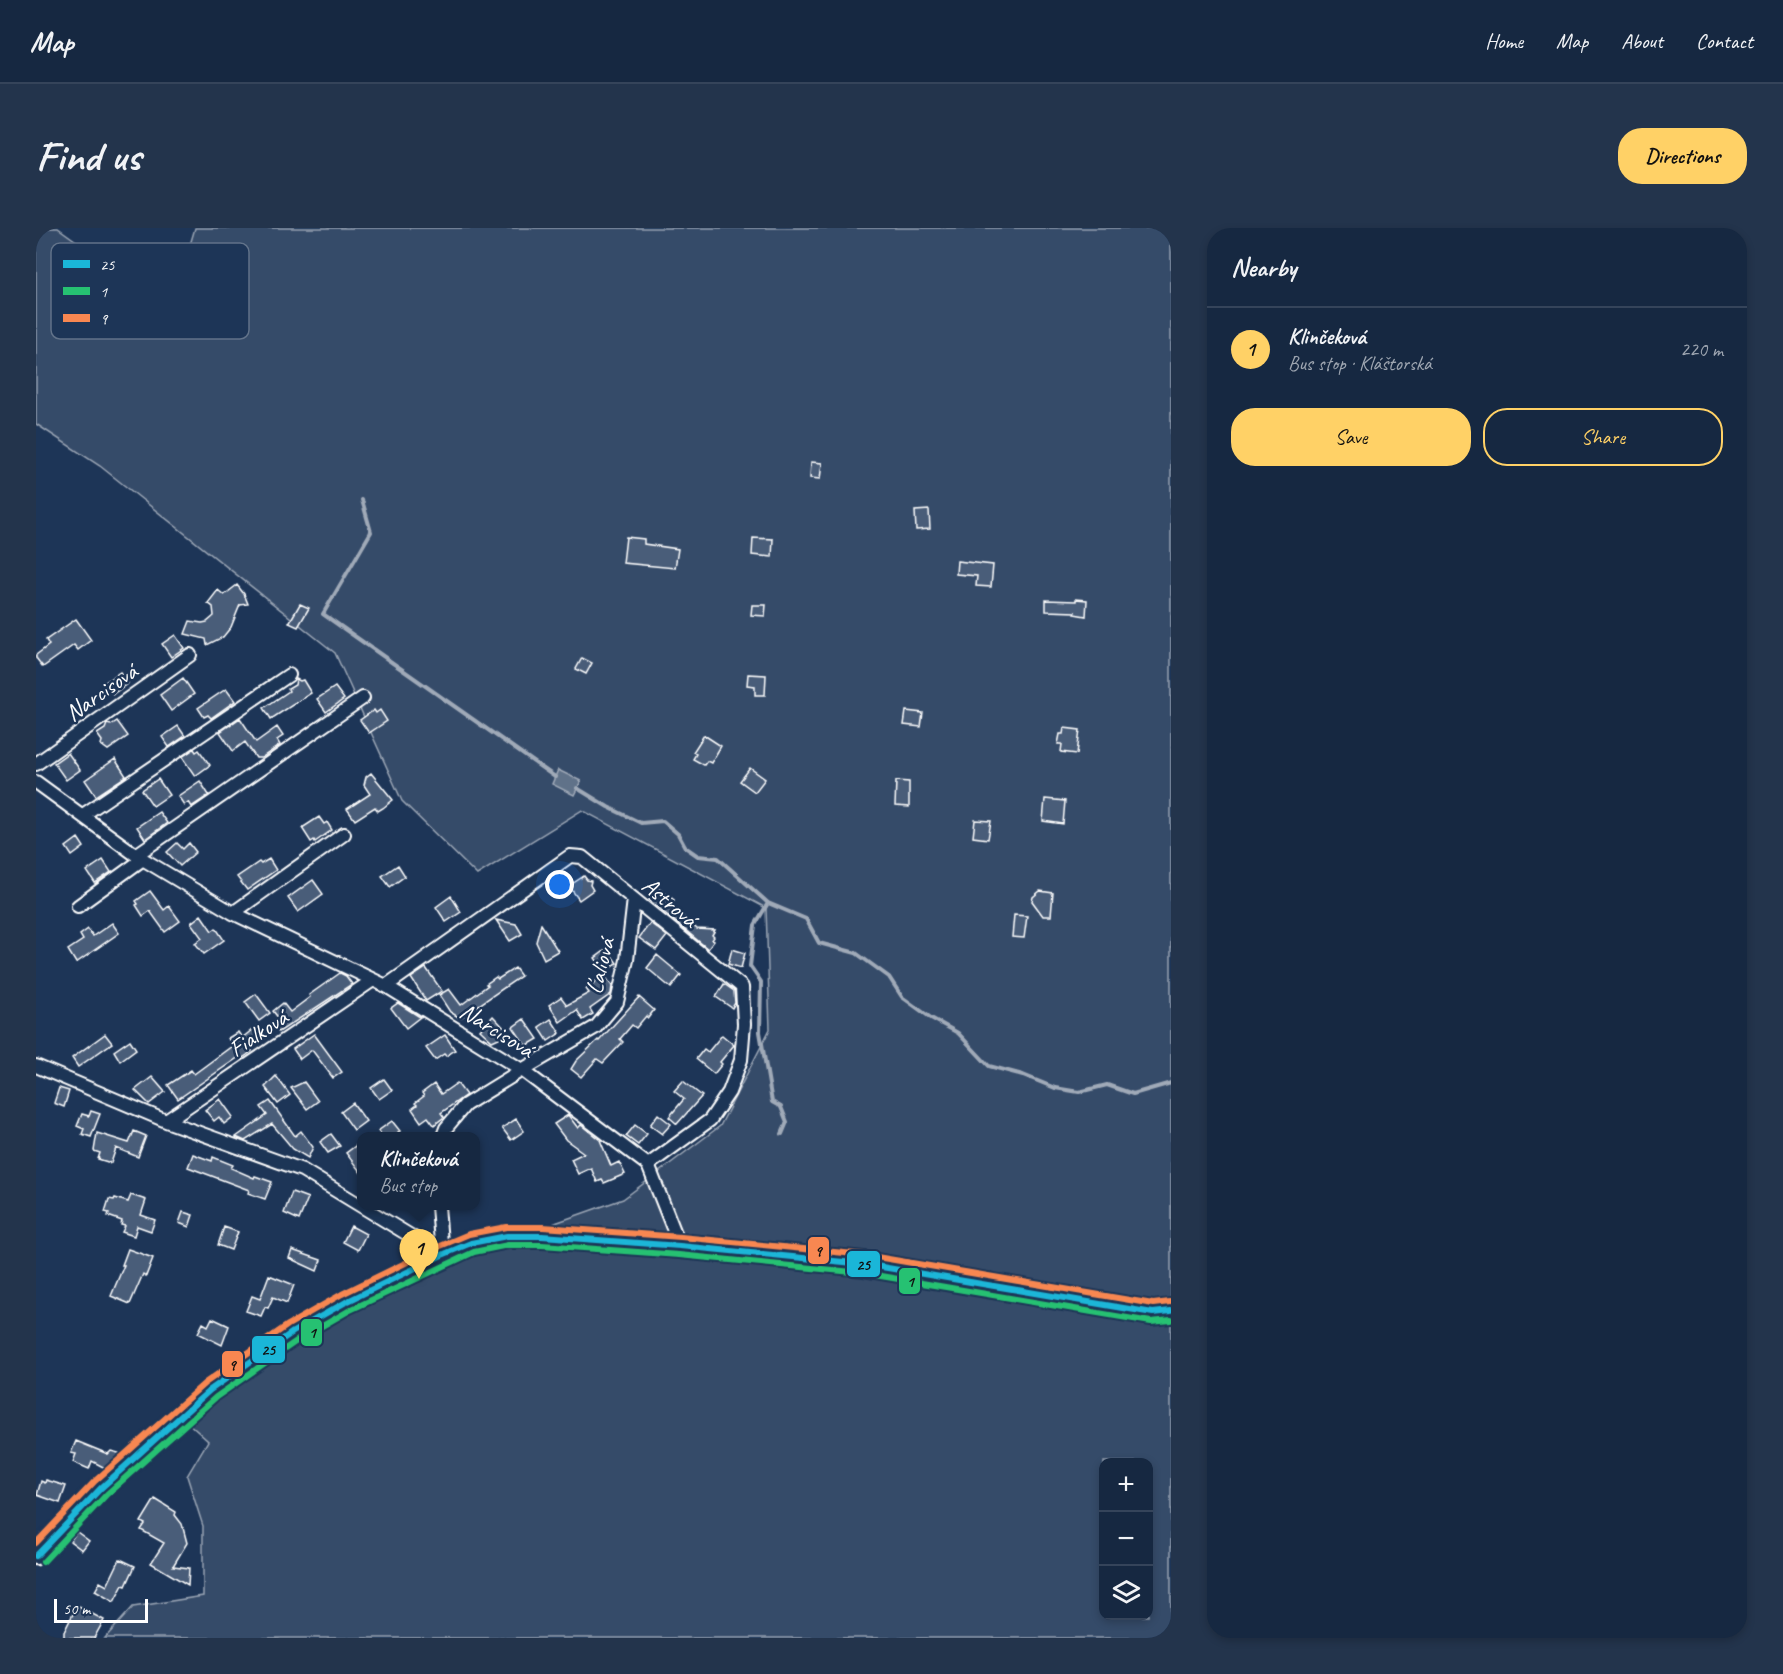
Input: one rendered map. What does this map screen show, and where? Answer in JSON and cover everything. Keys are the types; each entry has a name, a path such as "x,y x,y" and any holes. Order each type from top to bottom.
{"street":[{"name":"Narcisová","path":"36,764 190,655"},
{"path":"83,815 289,675"},
{"path":"78,906 140,857 363,698"},
{"name":"Narcisová","path":"36,782 140,857 233,913 386,986 522,1070 648,1165"},
{"path":"233,913 344,834"},
{"name":"Astrová","path":"386,986 570,856 582,857 742,987 744,1024 741,1060 729,1092 710,1120 648,1165"},
{"name":"Ľaliová","path":"445,1132 465,1105 596,1027 617,1002 627,960 634,899"},
{"name":"Fialková","path":"166,1121 373,980"},
{"path":"36,1066 166,1121 302,1170 357,1203"},
{"path":"648,1165 680,1246"},
{"path":"368,1210 442,1255"},
{"path":"438,1210 442,1255"},
{"path":"36,1556 100,1488 210,1390 293,1332 384,1282 471,1243 507,1236 542,1236 680,1246 864,1264 1153,1312 1171,1311"}],"shaded area":[{"path":"36,228 58,228 79,243 51,243 51,339 249,339 249,243 191,243 195,228 1171,228 1171,1638 105,1638 133,1607 203,1596 203,1526 187,1476 208,1441 186,1421 257,1362 391,1281 623,1199 720,1126 770,1029 766,908 582,810 477,875 402,801 335,653 100,466 36,424"},
{"path":"558,770 581,781 574,795 552,784"}],"building":[{"path":"811,462 822,463 820,479 810,478"},
{"path":"929,510 930,529 916,530 915,511"},
{"path":"626,537 644,539 644,544 678,549 675,568 623,563"},
{"path":"753,538 773,539 772,557 752,555"},
{"path":"957,561 993,565 991,587 976,586 977,576 956,574"},
{"path":"237,585 248,604 240,605 231,627 223,637 207,645 206,639 185,634 190,621 207,622 214,616 213,607 208,603 218,590 224,595"},
{"path":"1076,599 1087,600 1086,616 1074,614 1075,612 1046,611 1046,600 1076,601"},
{"path":"300,604 309,608 298,627 289,623"},
{"path":"752,605 766,605 765,616 751,615"},
{"path":"76,619 91,640 78,650 74,645 43,667 36,655 49,645 46,640"},
{"path":"175,635 184,648 171,657 162,644"},
{"path":"582,658 592,663 586,674 576,669"},
{"path":"120,672 128,683 113,694 104,683"},
{"path":"748,674 766,675 765,695 755,695 755,686 747,685"},
{"path":"183,678 194,694 171,711 160,695"},
{"path":"296,679 303,680 311,693 271,719 264,708 289,691 288,689 295,685"},
{"path":"335,687 344,699 326,712 317,699"},
{"path":"226,689 235,701 211,718 208,715 204,717 198,708"},
{"path":"374,710 376,713 380,710 387,721 369,733 360,720"},
{"path":"906,711 923,713 921,727 904,725"},
{"path":"240,718 256,742 277,727 283,736 277,740 280,745 261,758 256,758 245,742 233,751 220,732"},
{"path":"117,721 128,736 108,750 101,745 102,741 97,734 105,729 107,724 111,725"},
{"path":"178,726 185,736 169,747 162,737"},
{"path":"1064,728 1080,730 1077,754 1061,752 1062,744 1058,744"},
{"path":"704,735 721,746 711,763 707,761 704,765 693,759 696,754 693,752"},
{"path":"194,749 196,752 199,750 210,765 195,776 182,757"},
{"path":"68,753 80,770 66,780 54,763"},
{"path":"115,759 126,776 96,796 85,780"},
{"path":"750,768 765,779 755,792 740,781"},
{"path":"371,773 393,800 378,811 375,807 355,820 347,809 370,794 364,785 366,777"},
{"path":"158,779 169,795 153,806 142,790"},
{"path":"200,781 209,795 191,807 188,802 184,805 178,796"},
{"path":"896,781 909,782 909,807 895,806"},
{"path":"1045,799 1065,801 1063,824 1043,821"},
{"path":"159,812 167,823 145,839 137,827"},
{"path":"319,817 324,824 327,822 332,830 315,842 314,840 311,842 302,828"},
{"path":"975,820 991,821 988,839 973,837"},
{"path":"78,838 84,847 72,856 66,847"},
{"path":"177,843 183,849 189,843 196,852 180,866 167,852"},
{"path":"269,859 276,870 247,890 237,877 259,862 261,864"},
{"path":"103,860 111,872 95,883 87,871"},
{"path":"398,865 405,876 390,887 382,876"},
{"path":"584,876 591,881 590,885 593,890 579,900 569,886"},
{"path":"313,880 323,894 298,912 288,898"},
{"path":"658,888 674,900 670,905 697,929 715,930 712,935 714,941 708,949 649,900"},
{"path":"150,891 164,910 169,906 180,921 165,932 150,911 143,916 136,905 138,904 136,901"},
{"path":"1040,891 1053,893 1051,916 1043,916 1032,901"},
{"path":"451,896 461,912 446,922 436,907"},
{"path":"201,915 212,931 216,928 224,940 204,954 195,943 202,938 191,923"},
{"path":"1014,915 1027,916 1024,938 1012,937"},
{"path":"496,920 516,924 522,934 510,941"},
{"path":"112,923 119,933 76,963 68,950 83,940 80,935 88,929 93,936"},
{"path":"650,923 667,936 656,950 639,938"},
{"path":"541,924 558,951 544,959 536,942"},
{"path":"607,949 617,963 605,972 595,958"},
{"path":"732,949 745,953 741,968 728,964"},
{"path":"657,955 681,975 671,988 647,968"},
{"path":"426,968 442,991 426,1001 411,978"},
{"path":"515,968 521,976 460,1018 450,1012 439,995 449,989 461,1005 496,977 498,979"},
{"path":"340,973 346,976 352,984 279,1032 274,1025 280,1020 273,1011 283,1003 290,1012"},
{"path":"604,975 612,986 611,994 590,1009 593,1014 583,1020 577,1010 560,1022 549,1005 561,997 567,1005 589,993 586,989"},
{"path":"724,984 734,991 735,1003 732,1008 716,997"},
{"path":"256,994 270,1013 259,1021 245,1002"},
{"path":"639,997 654,1010 648,1018 646,1016 636,1028 632,1025 620,1039 623,1042 603,1063 597,1059 581,1077 571,1069 576,1061 599,1041"},
{"path":"398,1003 420,1017 406,1028 391,1008"},
{"path":"493,1016 506,1030 499,1038 492,1041 480,1030"},
{"path":"524,1019 538,1039 526,1046 513,1027"},
{"path":"551,1019 560,1033 548,1041 539,1027"},
{"path":"257,1026 266,1037 250,1049 252,1051 241,1059 239,1057 178,1099 168,1085 191,1070 194,1074 232,1046 228,1038 238,1032 242,1038"},
{"path":"105,1034 112,1043 78,1067 72,1058"},
{"path":"314,1034 342,1072 333,1078 312,1050 300,1059 293,1049"},
{"path":"445,1035 455,1050 435,1060 426,1048"},
{"path":"722,1035 734,1045 720,1062 722,1064 714,1074 696,1059 704,1049 708,1052"},
{"path":"130,1040 136,1049 120,1061 114,1051"},
{"path":"276,1076 290,1095 278,1104 265,1087"},
{"path":"152,1077 165,1092 149,1104 135,1090"},
{"path":"384,1079 392,1090 379,1099 371,1088"},
{"path":"683,1081 702,1096 677,1124 669,1117 684,1099 674,1091"},
{"path":"304,1082 318,1101 307,1109 291,1088"},
{"path":"457,1083 466,1095 441,1113 444,1117 434,1125 428,1117 421,1122 412,1109 417,1105 415,1103 424,1096 422,1093 434,1084 441,1094"},
{"path":"59,1088 69,1091 64,1107 54,1103"},
{"path":"220,1099 233,1117 224,1124 219,1117 214,1121 205,1110"},
{"path":"270,1101 295,1136 301,1131 313,1147 308,1158 293,1149 272,1124 245,1141 236,1137 267,1115 261,1107"},
{"path":"353,1103 366,1121 354,1130 341,1112"},
{"path":"91,1111 100,1114 91,1137 82,1134 84,1129 77,1126 82,1114 89,1116"},
{"path":"658,1114 671,1124 662,1134 650,1125"},
{"path":"568,1115 578,1128 581,1125 600,1140 611,1166 619,1162 625,1174 604,1183 602,1180 597,1182 591,1168 578,1174 571,1159 584,1153 566,1140 554,1124"},
{"path":"516,1119 524,1131 511,1140 502,1128"},
{"path":"392,1121 400,1131 379,1132"},
{"path":"635,1125 647,1134 638,1145 626,1136"},
{"path":"134,1131 146,1136 138,1157 116,1148 111,1163 98,1159 100,1153 94,1151 97,1133 129,1143"},
{"path":"331,1134 340,1146 328,1153 320,1142"},
{"path":"357,1145 357,1167 346,1153"},
{"path":"193,1154 212,1161 213,1157 233,1165 231,1168 254,1178 255,1176 272,1182 265,1199 248,1193 249,1190 188,1167"},
{"path":"292,1192 308,1198 299,1220 284,1213"},
{"path":"131,1195 146,1200 141,1215 155,1220 151,1231 137,1226 134,1236 122,1232 125,1226 121,1225 122,1221 108,1216 109,1213 105,1212 109,1199 114,1200 115,1198 128,1202"},
{"path":"183,1212 193,1215 189,1227 179,1223"},
{"path":"351,1226 366,1234 358,1250 343,1242"},
{"path":"224,1227 238,1232 231,1250 218,1245"},
{"path":"128,1249 153,1258 130,1304 111,1296"},
{"path":"292,1250 321,1260 317,1271 289,1258"},
{"path":"269,1275 294,1285 287,1303 273,1297 261,1316 246,1311 252,1296 260,1299"},
{"path":"212,1318 229,1326 222,1345 198,1333 203,1323 208,1326"},
{"path":"76,1441 108,1454 111,1451 122,1454 107,1469 92,1461 89,1469 73,1462 76,1454 71,1453"},
{"path":"46,1480 66,1486 60,1503 37,1495 41,1481 45,1483"},
{"path":"155,1499 176,1512 175,1515 182,1524 187,1543 173,1566 189,1568 188,1585 151,1563 164,1543 141,1530 145,1524 141,1522"},
{"path":"77,1532 89,1541 82,1550 70,1541"},
{"path":"120,1559 135,1566 126,1586 123,1585 114,1602 95,1591 100,1582 107,1586"},
{"path":"77,1606 104,1620 94,1638 64,1638 64,1632"}],"waterway":[{"path":"362,500 371,532 323,614 555,777"},
{"path":"577,788 641,823 663,821 678,834 685,847 698,856 718,858 768,903 806,919 819,943 856,953 889,977 902,997 931,1018 958,1033 989,1066 1023,1075 1055,1088 1079,1092 1107,1085 1133,1094 1171,1083"},
{"path":"768,903 755,925 750,966 761,982 760,1032 772,1102 781,1107 787,1122 782,1134"}],"transit line":[{"name":"9","path":"36,1543 95,1481 205,1383 288,1325 342,1294 469,1234 506,1227 543,1227 681,1237 865,1255 1153,1304 1170,1302"},
{"name":"25","path":"36,1556 101,1488 210,1390 293,1332 346,1302 471,1243 507,1236 542,1236 680,1246 864,1264 1153,1313 1171,1311"},
{"name":"1","path":"43,1562 107,1494 216,1397 298,1340 350,1310 474,1252 508,1245 542,1245 679,1255 863,1273 1151,1322 1171,1320"}],"place":[{"name":"Klinčeková","path":"419,1279"}]}
